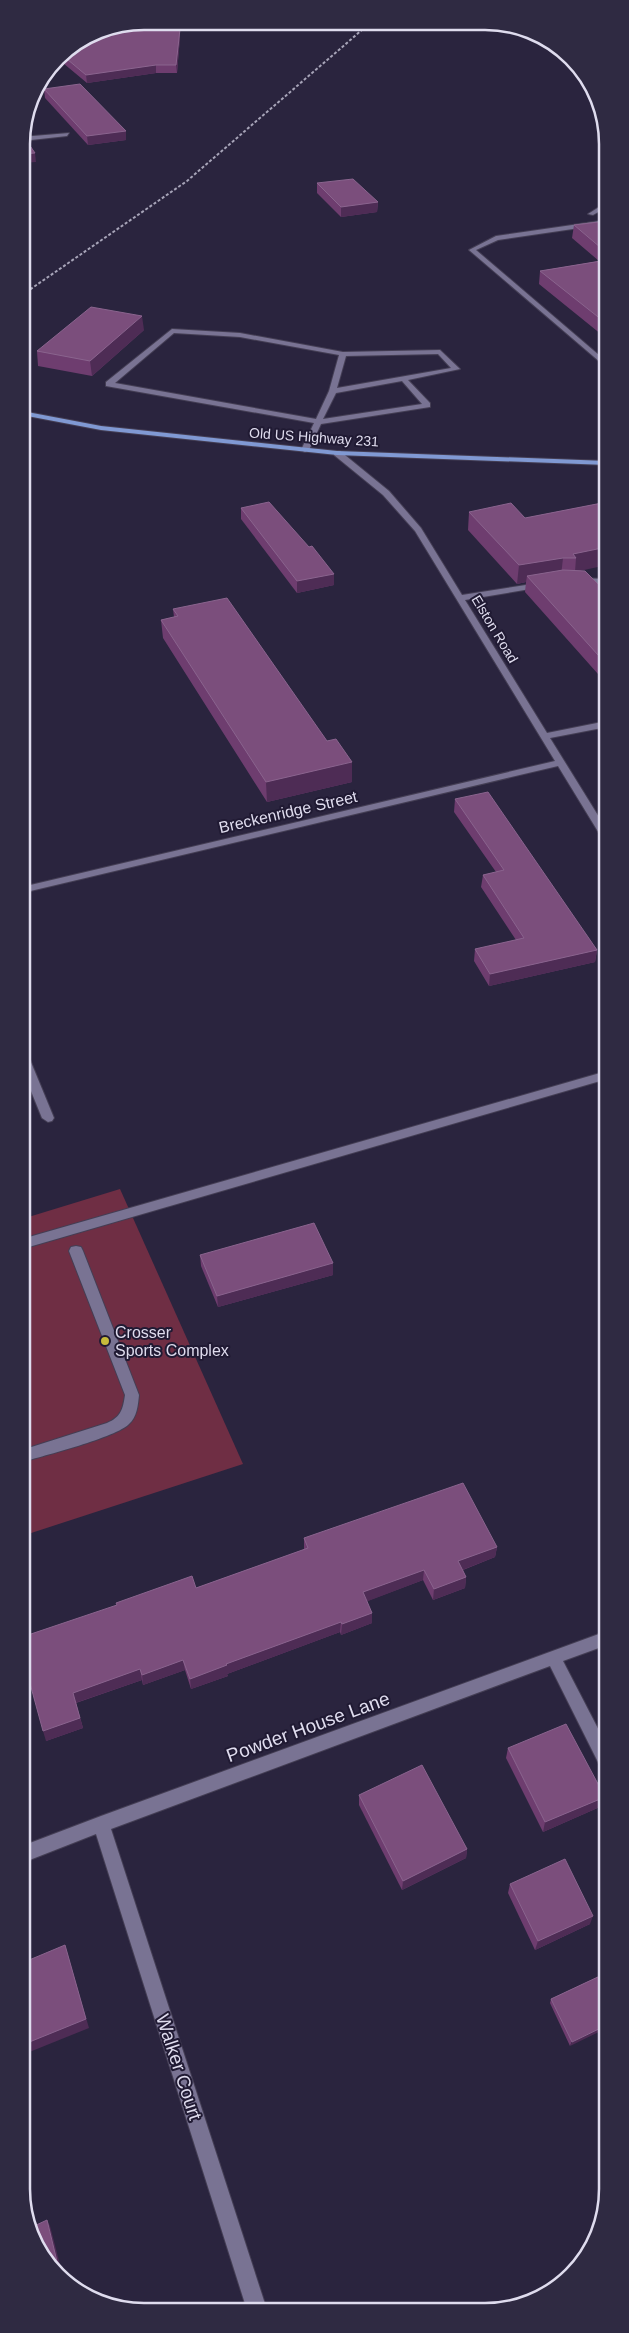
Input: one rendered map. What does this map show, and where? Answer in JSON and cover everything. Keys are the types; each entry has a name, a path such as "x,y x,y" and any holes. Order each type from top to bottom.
{"main road":[{"name":"Old US Highway 231","path":"30,415 101,428 337,453 599,463"}],"street":[{"path":"30,138 67,134"},
{"path":"591,214 599,209"},
{"path":"599,223 496,238 472,250 599,359"},
{"path":"333,391 403,378 456,369 440,352 343,354 240,335 172,332 109,384 320,422 427,404 403,378"},
{"path":"305,450 320,422 333,391 343,354"},
{"name":"Elston Road","path":"337,453 386,492 406,515 460,598 599,825"},
{"path":"570,581 599,582"},
{"path":"460,598 552,583"},
{"path":"544,736 599,726"},
{"name":"Breckenridge Street","path":"30,888 560,763"},
{"path":"30,1074 48,1118"},
{"path":"30,1242 599,1078"},
{"path":"30,1453 110,1428 122,1423 129,1416 132,1395 76,1251"},
{"name":"Powder House Lane","path":"30,1852 599,1641"},
{"path":"554,1659 599,1746"},
{"name":"Walker Court","path":"101,1824 255,2303"}],"shaded area":[{"name":"Crosser Sports Complex","path":"120,1189 243,1464 30,1533 30,1217"}],"building":[{"path":"180,30 176,65 156,65 86,75 67,59 93,42 107,36 129,31"},
{"path":"80,84 126,131 87,136 44,89"},
{"path":"30,146 35,153 30,153"},
{"path":"353,179 378,202 341,207 317,183"},
{"path":"599,222 599,246 574,225"},
{"path":"599,261 599,318 540,271"},
{"path":"91,307 142,316 90,361 37,351"},
{"path":"269,502 309,547 312,546 334,574 297,581 241,508"},
{"path":"511,503 525,518 599,504 599,549 573,554 576,558 563,558 519,565 469,512"},
{"path":"563,570 585,571 599,585 599,656 527,576"},
{"path":"227,598 327,741 336,739 352,762 266,782 161,620 178,616 173,609"},
{"path":"488,792 597,950 490,974 475,949 524,938 483,875 504,870 455,799"},
{"path":"314,1223 333,1263 217,1296 200,1255"},
{"path":"463,1483 497,1547 458,1561 466,1577 434,1589 424,1570 363,1592 372,1613 342,1624 341,1622 190,1679 183,1660 142,1675 140,1669 73,1693 80,1718 43,1731 30,1683 30,1634 117,1605 116,1603 192,1576 196,1588 308,1548 304,1538"},
{"path":"566,1724 599,1786 599,1800 545,1822 508,1748"},
{"path":"422,1765 467,1849 403,1881 359,1795"},
{"path":"565,1859 593,1916 538,1941 510,1884"},
{"path":"65,1945 86,2019 30,2042 30,1960"},
{"path":"599,1976 599,2029 572,2042 551,1999"},
{"path":"47,2220 57,2263 45,2246 36,2225"}],"railway":[{"path":"30,289 187,181 362,30"}],"place":[{"name":"Crosser Sports Complex","path":"105,1341"}]}
